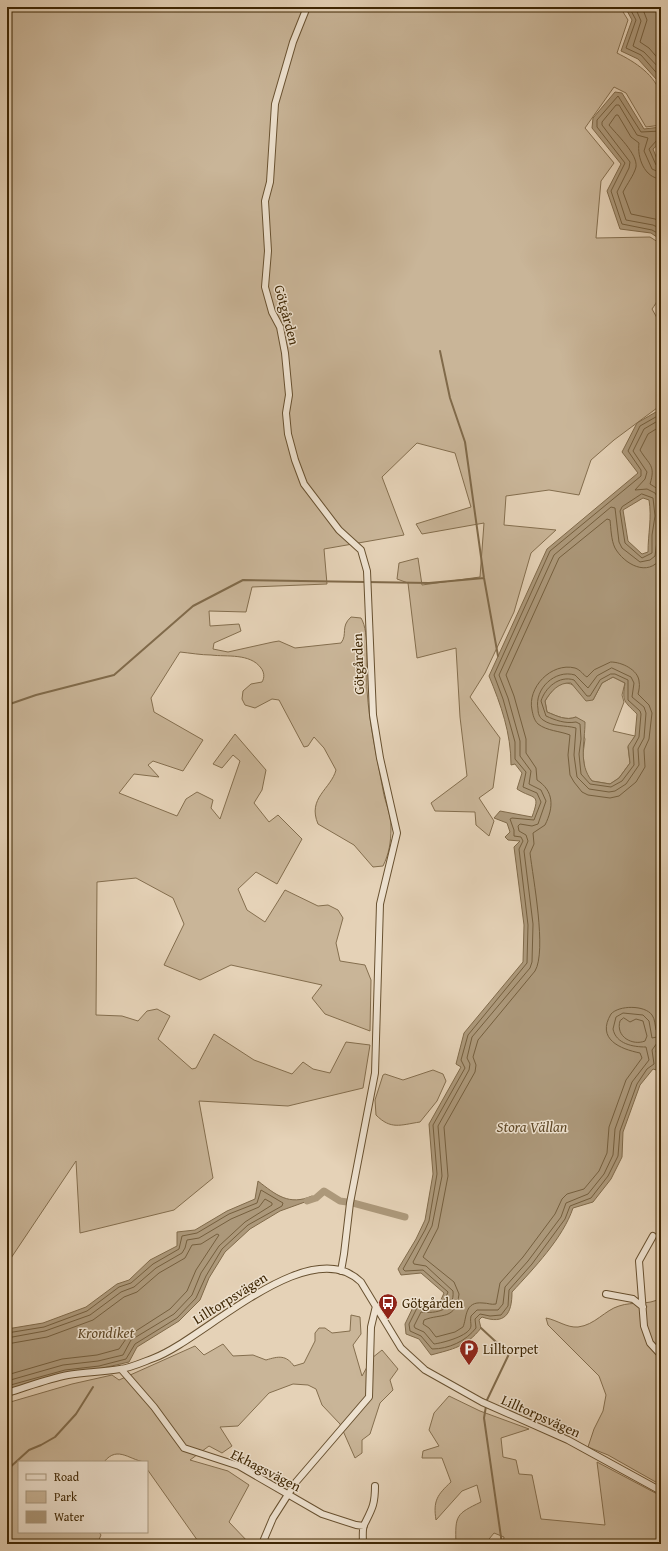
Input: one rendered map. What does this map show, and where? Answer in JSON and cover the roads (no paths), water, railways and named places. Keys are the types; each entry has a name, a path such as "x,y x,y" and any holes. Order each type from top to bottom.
{"street":[{"name":"Götgården","path":"307,7 292,42 275,104 270,182 266,201 268,251 265,287 272,312 280,327 285,353 289,395 287,420 295,460 304,484 339,530 361,550 366,571 373,715 376,741 397,833 380,904 376,1073 350,1203 341,1271"},
{"path":"653,1236 639,1261 644,1326 652,1346 661,1355"},
{"name":"Lilltorpsvägen","path":"7,1393 69,1375 121,1369 156,1358 191,1338 254,1295 278,1282 311,1271 332,1269 341,1271 358,1280 376,1306 401,1348 425,1370 482,1402 568,1440 661,1491"},
{"path":"606,1294 633,1299 643,1307"},
{"path":"262,1544 273,1518 303,1473 369,1396 371,1327 376,1306"},
{"name":"Ekhagsvägen","path":"121,1369 154,1407 184,1448 197,1454 232,1463 322,1514 364,1526"},
{"path":"362,1544 364,1526 374,1504 375,1486"}],"water":[{"path":"625,7 661,7 661,89 657,80 638,59 621,51 632,20"},
{"path":"615,92 622,93 644,129 661,127 661,142 653,149 659,164 661,164 661,240 651,233 620,229 607,191 621,164 592,128 593,118"},
{"name":"Stora Vällan","path":"661,409 661,1043 656,1051 659,1062 656,1070 653,1069 640,1085 623,1132 622,1157 611,1179 593,1202 573,1208 555,1241 512,1292 511,1306 506,1316 496,1320 482,1317 479,1320 481,1328 470,1339 453,1349 431,1355 419,1339 406,1334 405,1324 417,1299 426,1304 440,1302 444,1293 421,1273 401,1275 398,1269 416,1239 425,1220 433,1174 429,1124 461,1067 456,1064 464,1033 523,962 524,925 514,847 520,841 508,840 505,837 510,832 507,823 494,818 500,811 532,817 536,800 532,796 517,789 522,773 515,764 511,765 511,753 507,730 498,698 489,676 547,549 638,473 622,452 637,423","holes":["643,498 649,500 650,520 648,552 642,554 628,541 623,510","613,677 625,683 625,701 637,714 635,736 628,746 630,763 619,778 610,784 592,781 585,767 583,753 585,722 576,717 565,718 547,712 545,701 556,688 567,683 571,683 586,701 593,700 602,683"]},
{"name":"Krondiket","path":"258,1181 283,1198 296,1200 312,1196 316,1198 280,1211 250,1229 225,1252 209,1278 200,1300 179,1321 137,1347 129,1362 7,1390 7,1329 43,1323 86,1307 117,1284 129,1280 150,1260 177,1246 177,1232 195,1230 227,1211 255,1199"}],"waterway":[{"path":"440,351 450,398 465,442 484,578 498,656"},
{"path":"7,705 36,695 114,675 193,606 243,580 429,583 484,578"},
{"path":"307,1201 316,1198 324,1191 340,1201 347,1202"},
{"path":"353,1203 405,1217"},
{"path":"481,1328 509,1354 487,1400 484,1418 502,1544"},
{"path":"7,1470 29,1450 55,1437 76,1414 93,1387"}],"place":[{"name":"Götgården","path":"388,1320"},
{"name":"Lilltorpet","path":"469,1366"}]}
